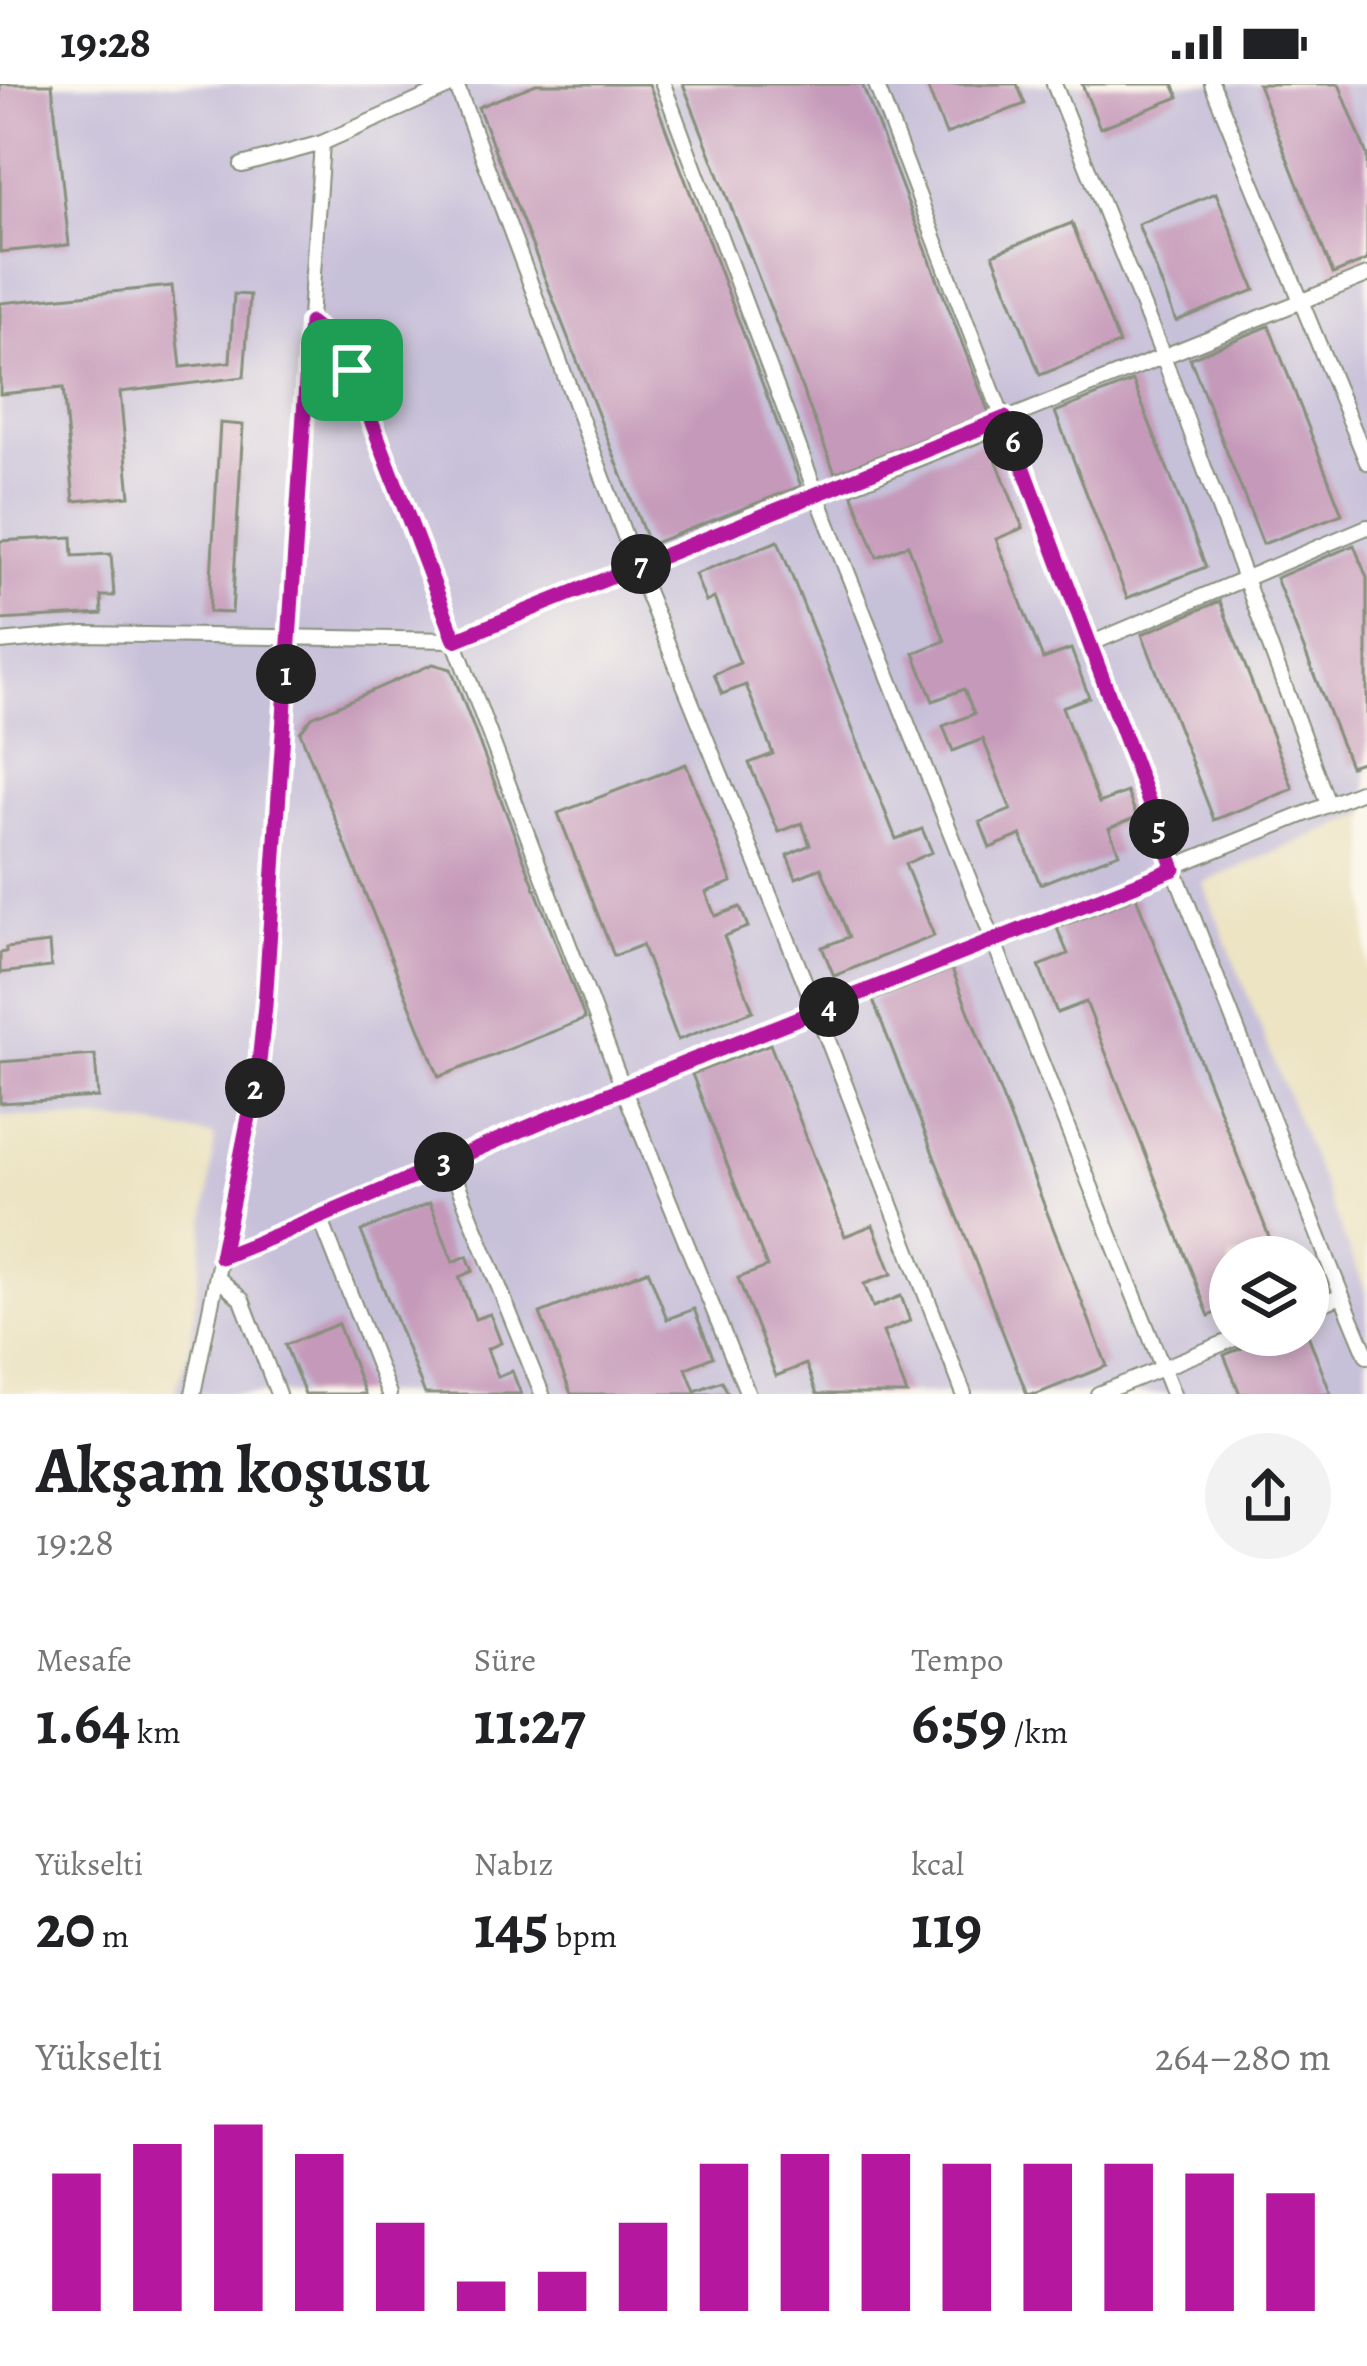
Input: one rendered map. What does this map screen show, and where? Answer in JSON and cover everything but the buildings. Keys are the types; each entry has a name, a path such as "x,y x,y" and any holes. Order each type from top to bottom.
{"street":[{"path":"242,165 322,143 456,84 636,566 817,1012 964,1394"},
{"path":"663,84 816,493 1173,1394"},
{"path":"876,84 1174,869 1367,1356"},
{"path":"1054,84 1163,356 1328,804"},
{"path":"1212,84 1367,462"},
{"path":"193,1394 258,1072 322,143"},
{"path":"0,642 84,634 455,640 1367,275"},
{"path":"310,323 340,347 352,370 623,1088 748,1394"},
{"path":"1090,644 1367,527"},
{"path":"221,1257 321,1220 448,1160 623,1088 1367,789"},
{"path":"448,1160 542,1394"},
{"path":"321,1220 389,1394"},
{"path":"218,1278 242,1300 278,1394"},
{"path":"1329,1301 1342,1296"},
{"path":"1097,1394 1209,1349"}],"shaded area":[{"path":"0,84 1367,84 1367,813 1203,883 1367,1295 1367,1394 174,1394 190,1348 215,1136 120,1121 0,1116"}],"route":[{"path":"310,323 340,347 352,370 455,640 1005,418 1174,869 623,1088 448,1160 321,1220 221,1257 258,1072 265,1006 310,323"}]}
